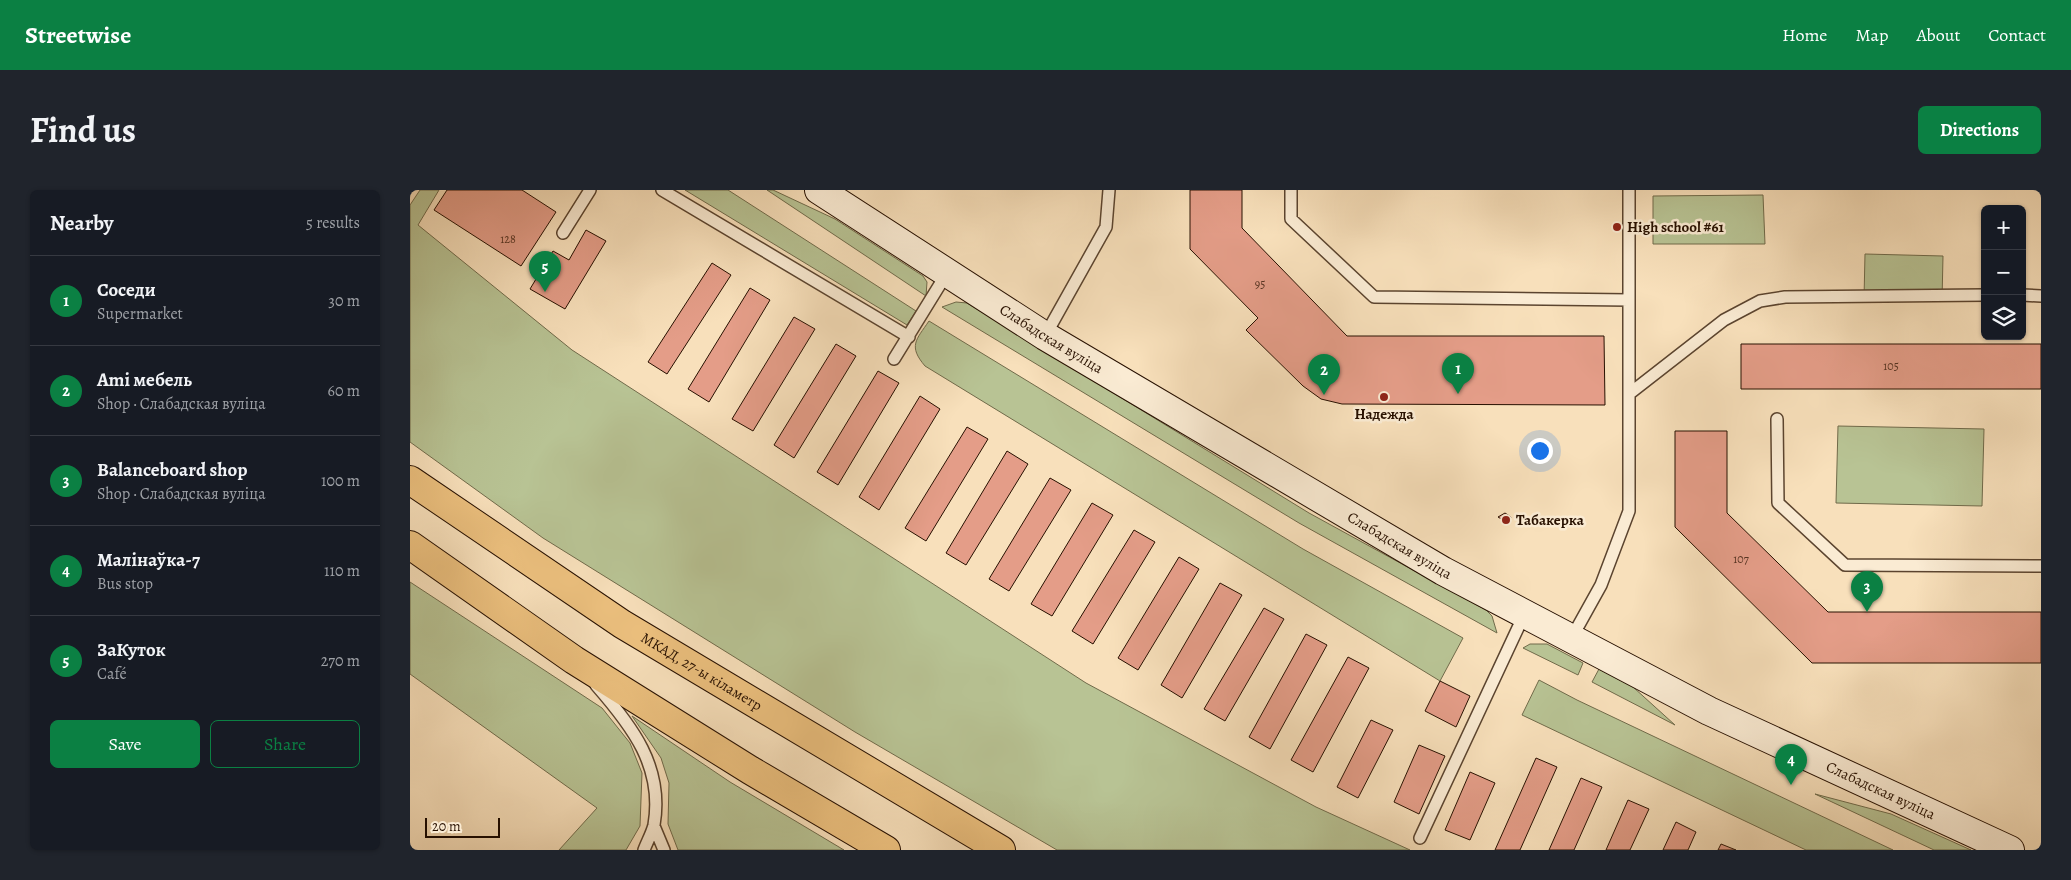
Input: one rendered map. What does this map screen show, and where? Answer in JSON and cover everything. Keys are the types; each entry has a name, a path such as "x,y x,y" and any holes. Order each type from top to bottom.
{"highway":[{"name":"МКАД, 27-ы кіламетр","path":"410,480 622,624 1000,850"},
{"path":"410,545 574,660 750,770 886,850"}],"main road":[{"name":"Слабадская вуліца","path":"819,190 1045,336 1370,530 1524,615 1709,711 1919,810 2010,850"}],"lane":[{"path":"563,233 590,190"},
{"path":"662,190 910,337"},
{"path":"1045,336 1106,227 1109,190"},
{"path":"1291,190 1291,220 1374,297 1629,300"},
{"path":"1571,639 1601,585 1629,511 1629,190"},
{"path":"894,359 910,337 947,273"},
{"path":"1629,394 1724,320 1760,301 1785,296 1981,295"},
{"path":"2026,296 2041,296"},
{"path":"1778,419 1778,504 1845,565 2041,566"},
{"path":"1420,838 1524,615"},
{"path":"574,660 618,710 647,756 654,780 654,826 644,850"},
{"path":"654,826 664,850"}],"green space":[{"path":"420,190 439,190 418,225 572,350 1086,683 1316,807 1410,850 1057,850 855,732 543,538 410,442 410,205"},
{"path":"685,190 728,190 916,311 907,325"},
{"path":"767,190 773,190 835,219 923,276 927,282 926,296"},
{"path":"1763,195 1765,244 1653,244 1653,196"},
{"path":"1865,254 1943,256 1942,301 1864,299"},
{"path":"956,302 967,303 1309,513 1486,610 1492,616 1497,633 1299,523 942,307"},
{"path":"929,321 1303,549 1463,638 1440,681 925,366 915,348 920,333"},
{"path":"1838,426 1984,429 1982,506 1836,503"},
{"path":"410,582 602,708 630,743 642,773 640,826 626,850 559,850 597,808 410,674"},
{"path":"1530,644 1547,644 1583,663 1578,675 1523,648"},
{"path":"1599,669 1633,687 1675,725 1592,682"},
{"path":"1539,680 1577,700 1893,850 1806,850 1522,715"},
{"path":"632,716 730,782 844,850 678,850 668,824 669,783 661,758"},
{"path":"1815,794 1891,814 1971,850 1934,850"}],"building":[{"path":"447,190 522,190 556,212 521,266 434,210"},
{"path":"1190,190 1242,190 1242,228 1347,336 1604,336 1605,405 1342,404 1321,399 1303,386 1246,330 1258,318 1190,249"},
{"path":"586,230 606,241 565,309 530,289 553,251 569,260"},
{"path":"712,263 731,275 667,374 648,362"},
{"path":"750,288 770,300 709,402 688,389"},
{"path":"794,317 815,329 753,431 732,419"},
{"path":"836,344 856,356 794,458 774,445"},
{"path":"1741,344 2041,344 2041,389 1741,389"},
{"path":"878,371 899,383 838,485 817,472"},
{"path":"920,396 940,409 879,510 859,497"},
{"path":"967,427 988,439 926,541 905,528"},
{"path":"1675,431 1727,431 1727,513 1828,612 2041,612 2041,663 1812,663 1675,527"},
{"path":"1007,451 1028,464 966,565 946,553"},
{"path":"1050,478 1071,490 1009,591 989,579"},
{"path":"1092,503 1113,515 1052,616 1031,604"},
{"name":"Табакерка","path":"1505,513 1511,517 1508,523 1498,517"},
{"path":"1134,530 1155,542 1093,644 1072,631"},
{"path":"1179,557 1199,569 1138,670 1118,658"},
{"path":"1220,583 1242,595 1182,698 1161,685"},
{"path":"1264,608 1284,619 1225,721 1204,709"},
{"path":"1306,634 1327,645 1270,749 1249,737"},
{"path":"1348,657 1369,668 1313,772 1291,760"},
{"path":"1440,681 1470,696 1456,727 1425,711"},
{"path":"1371,720 1393,730 1358,798 1337,787"},
{"path":"1419,745 1445,756 1419,814 1394,802"},
{"path":"1536,758 1557,767 1520,850 1495,850"},
{"path":"1470,772 1495,783 1470,840 1445,830"},
{"path":"1581,778 1602,787 1574,850 1549,850"},
{"path":"1628,800 1649,809 1630,850 1606,850"},
{"path":"1676,822 1696,832 1688,850 1663,850"},
{"path":"1721,844 1736,850 1718,850"}],"place":[{"name":"High school #61","path":"1617,227"},
{"name":"ЗаКуток","path":"545,292"},
{"name":"Соседи","path":"1458,394"},
{"name":"Ami мебель","path":"1324,395"},
{"name":"Надежда","path":"1384,397"},
{"name":"Табакерка","path":"1506,520"},
{"name":"Balanceboard shop","path":"1867,612"},
{"name":"Малінаўка-7","path":"1791,785"}]}
